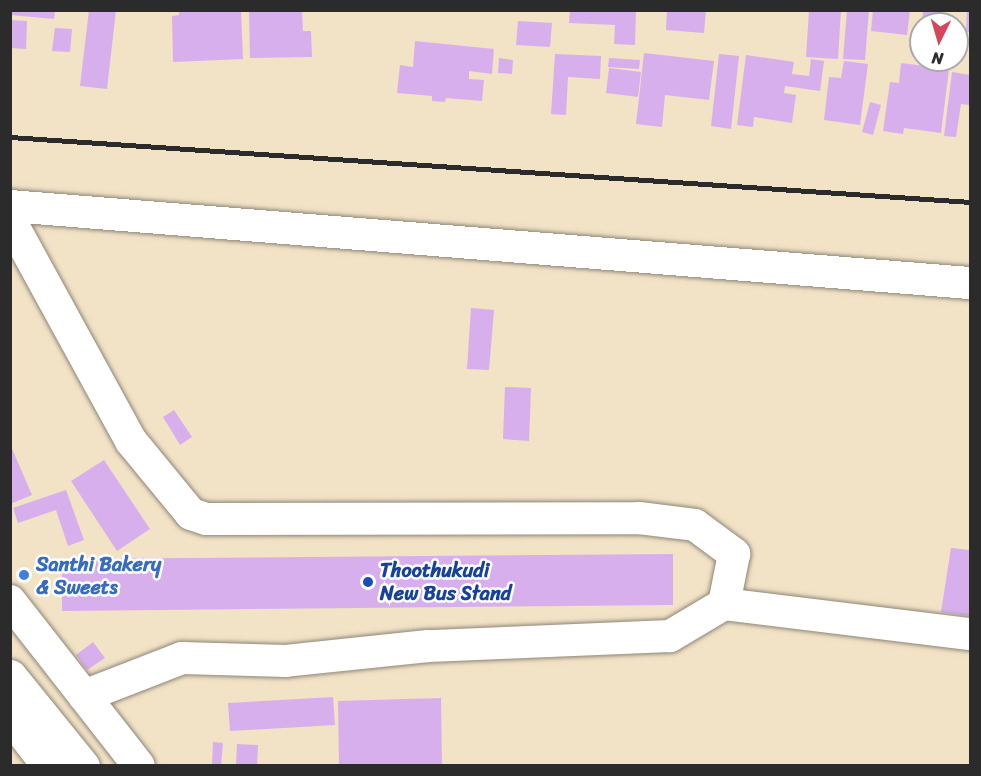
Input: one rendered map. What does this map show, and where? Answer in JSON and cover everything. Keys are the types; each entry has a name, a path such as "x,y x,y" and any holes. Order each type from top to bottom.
{"main road":[{"path":"10,676 82,765"}],"street":[{"path":"10,206 970,283"},
{"path":"10,220 131,441 191,514 206,519 639,518 695,525 734,554 724,604"},
{"path":"10,601 139,765"},
{"path":"84,696 182,657 286,661 428,646 670,636 724,604 970,634"},
{"path":"10,717 48,765"}],"building":[{"path":"11,10 55,10 54,19 11,15"},
{"path":"89,10 116,10 107,89 80,86"},
{"path":"179,10 241,10 243,59 173,62 172,16 179,15"},
{"path":"249,10 302,10 303,31 311,31 312,57 250,58"},
{"path":"570,10 636,10 635,45 614,44 615,25 569,23"},
{"path":"667,10 706,10 704,33 666,30"},
{"path":"809,10 841,10 838,59 806,57"},
{"path":"847,10 869,10 865,60 843,59"},
{"path":"873,10 910,10 907,35 871,31"},
{"path":"923,10 942,10 942,12 923,12"},
{"path":"970,10 970,32 969,12 967,12"},
{"path":"10,20 27,21 26,49 10,48"},
{"path":"518,21 552,23 550,47 516,45"},
{"path":"55,28 72,29 70,52 52,51"},
{"path":"415,41 494,49 492,74 469,71 469,79 484,80 482,101 446,98 445,102 432,101 432,96 397,93 400,65 413,67"},
{"path":"644,53 714,61 709,100 665,95 662,127 636,124"},
{"path":"555,54 601,56 600,79 568,77 566,115 551,114"},
{"path":"719,54 739,56 731,129 711,126"},
{"path":"746,55 794,62 792,74 809,76 811,59 824,61 820,91 785,86 784,93 796,95 792,123 754,117 753,127 737,125"},
{"path":"499,58 513,60 512,74 498,73"},
{"path":"609,58 640,60 639,69 608,67"},
{"path":"844,61 868,64 860,125 824,120 829,77 841,78"},
{"path":"901,63 909,64 909,72 949,72 941,133 904,128 903,134 883,131 890,82 899,83"},
{"path":"609,68 641,72 638,97 606,93"},
{"path":"952,72 970,75 970,105 961,104 956,137 944,136"},
{"path":"870,102 881,105 873,135 862,132"},
{"path":"471,308 494,310 489,370 467,369"},
{"path":"505,387 531,388 529,441 503,439"},
{"path":"174,410 192,437 180,445 163,417"},
{"path":"10,444 32,495 10,504"},
{"path":"104,460 150,529 117,551 71,481"},
{"path":"66,490 84,540 68,546 56,510 18,523 13,508"},
{"path":"951,548 970,550 970,616 941,612"},
{"path":"673,554 673,605 62,611 62,559"},
{"path":"93,642 105,658 87,670 76,655"},
{"path":"333,697 335,725 230,731 228,703"},
{"path":"441,698 442,766 339,766 338,701"},
{"path":"213,742 223,743 221,766 212,766"},
{"path":"237,744 258,745 257,766 236,766"}],"railway":[{"path":"10,137 970,202"}],"place":[{"name":"Santhi Bakery & Sweets","path":"24,575"},
{"name":"Thoothukudi New Bus Stand","path":"368,582"}]}
